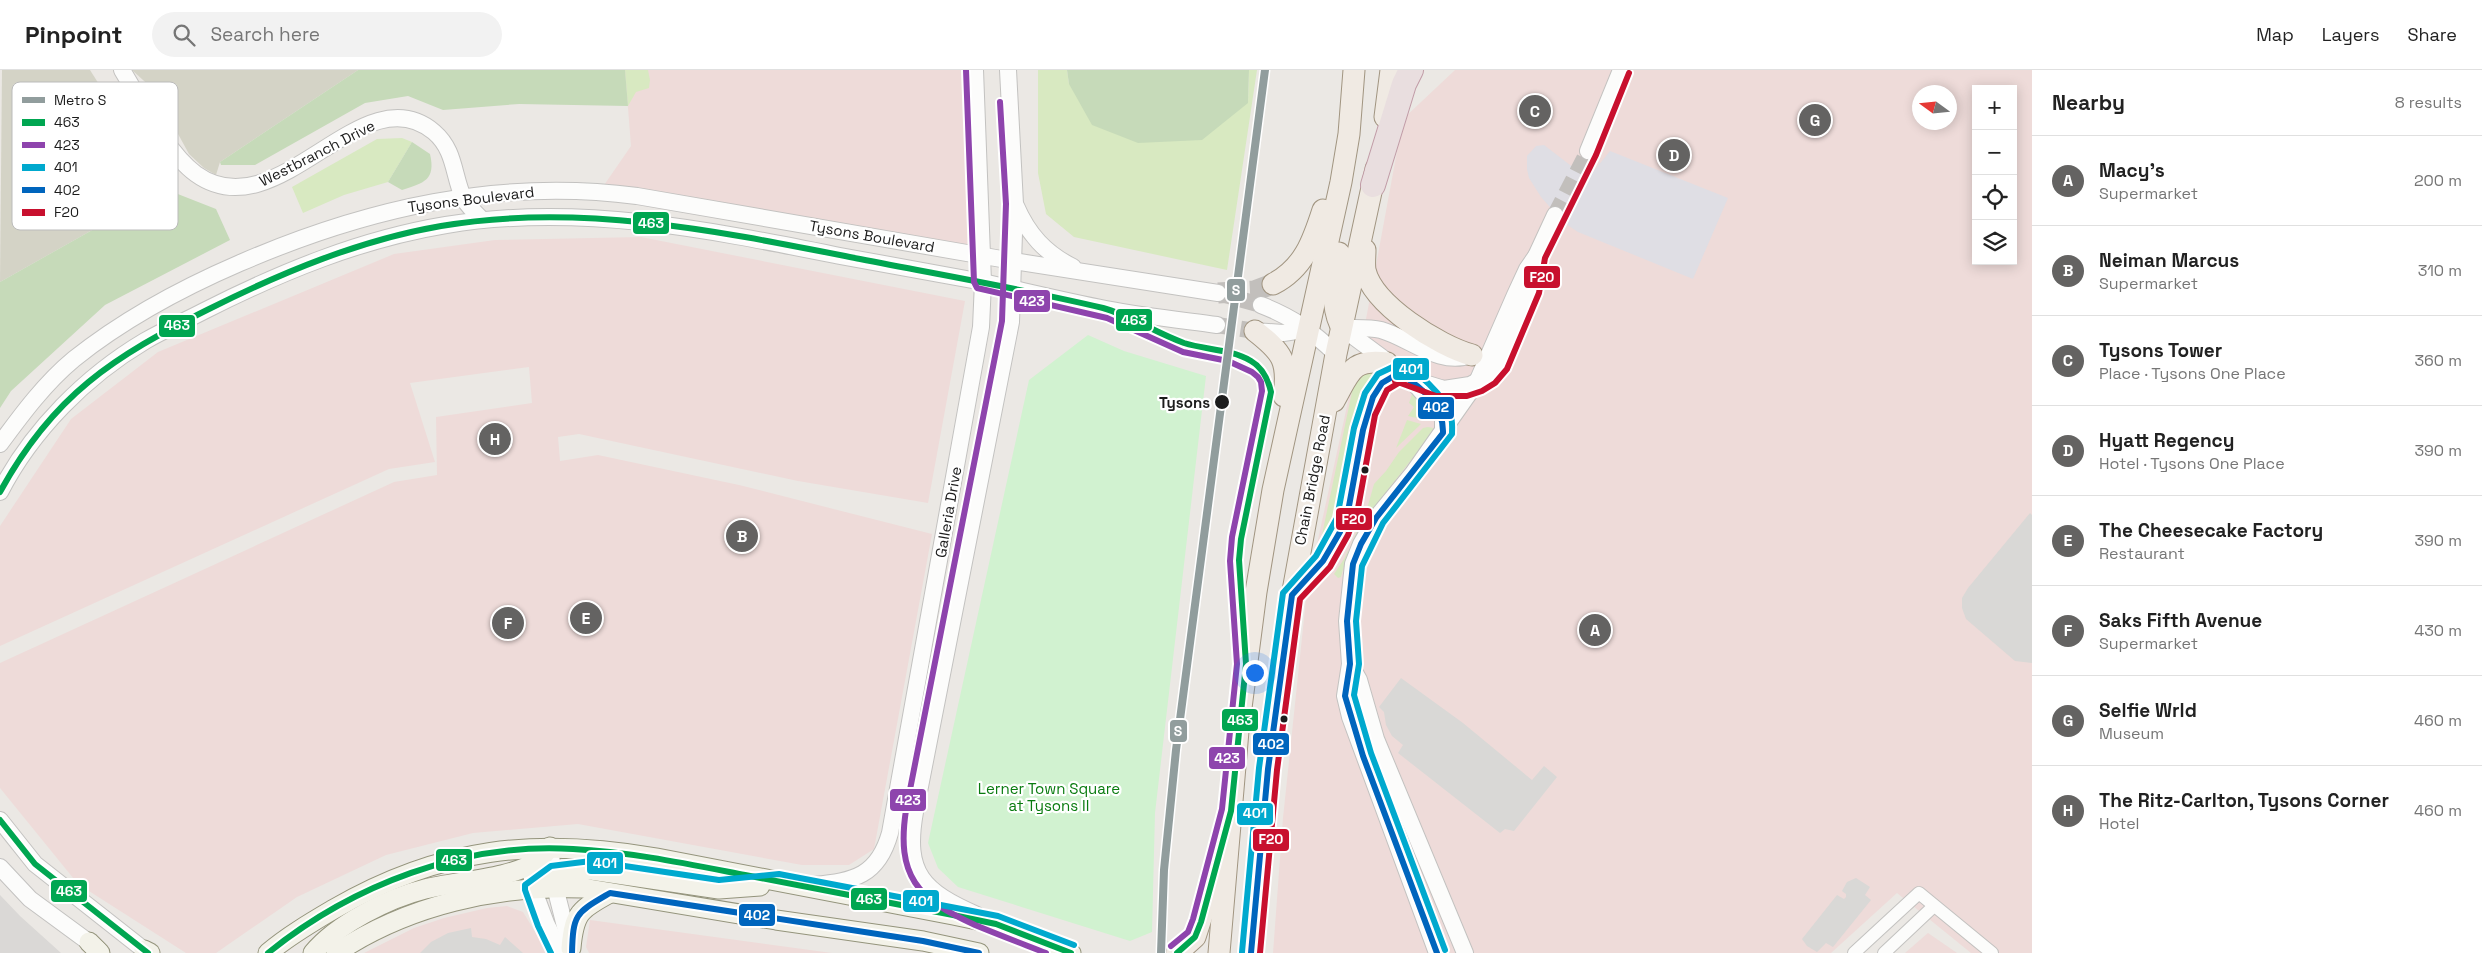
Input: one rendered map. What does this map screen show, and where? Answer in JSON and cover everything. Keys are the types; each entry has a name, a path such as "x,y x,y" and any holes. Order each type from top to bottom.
{"highway":[{"path":"1374,185 1404,84 1411,70"}],"main road":[{"path":"1315,334 1349,134 1354,70"},
{"path":"1273,490 1302,362 1315,334 1328,318 1338,319 1336,268 1358,158 1368,70"},
{"name":"Chain Bridge Road","path":"1252,953 1268,770 1283,646 1336,354 1338,319 1351,288 1374,185 1390,89 1391,70"},
{"path":"1273,284 1296,268 1312,244 1349,134"},
{"path":"1367,215 1365,270 1372,286 1386,303 1418,327 1456,350 1472,355"},
{"path":"1220,953 1231,812 1246,664 1273,490 1287,370 1282,355 1255,331"},
{"path":"1323,421 1346,376 1369,360 1388,363"},
{"path":"1177,953 1195,936 1202,922 1231,812"},
{"path":"313,953 326,938 376,908 424,889 504,873 550,847 609,850 996,924 1071,953"},
{"path":"268,952 317,919 369,888 432,864 466,857 530,857"},
{"path":"336,953 380,928 438,906 492,893 533,888 591,870 719,889 746,888 778,883"},
{"path":"555,880 583,888 776,920 923,941 979,953"},
{"path":"568,951 573,926 578,914 584,908 610,892"}],"street":[{"name":"Westbranch Drive","path":"122,70 130,82"},
{"name":"Galleria Drive","path":"797,886 852,879 876,862 885,852 912,714 981,327 983,282 975,70"},
{"name":"Galleria Drive","path":"996,924 942,899 932,891 918,872 911,846 916,803 1011,322 1014,289 1015,204 1008,70"},
{"path":"1588,150 1621,70"},
{"name":"Westbranch Drive","path":"178,156 195,173 220,186 247,187 270,179 371,123 397,118 422,125 443,141 452,158 463,198 482,220"},
{"name":"Tysons Boulevard","path":"0,444 30,403 74,360 132,319 204,279 312,233 387,211 463,198 521,191 600,191 739,213 1084,273 1218,293"},
{"path":"446,225 463,198"},
{"path":"1015,204 1028,231 1041,246 1084,273"},
{"path":"1437,953 1350,717 1345,696 1350,664 1347,621 1350,582 1353,564 1361,544 1376,518 1443,432 1477,382 1514,295 1536,256 1555,215"},
{"name":"Tysons Boulevard","path":"0,492 27,449 61,408 98,374 144,342 275,277 325,256 388,237 482,220 596,216 675,225 983,282 1110,310 1217,325"},
{"path":"1410,379 1444,389 1460,388 1477,382 1500,365 1537,274 1536,256"},
{"path":"1338,319 1379,330 1448,358 1461,359 1478,351 1488,339 1514,295"},
{"path":"1261,304 1279,312 1315,334 1336,354"},
{"path":"1338,319 1388,363 1410,379 1443,416 1443,432"},
{"path":"1255,331 1315,334"},
{"path":"1350,664 1359,680 1376,739 1465,953"},
{"path":"0,820 35,864 147,952"},
{"path":"550,847 568,951"},
{"path":"530,857 533,888 546,923 568,951"},
{"path":"0,867 30,899 104,953"},
{"path":"1854,953 1919,893 1992,953"},
{"path":"1884,953 1934,906"}],"shaded area":[{"path":"2,70 90,70 98,82 12,82 12,230 92,230 0,282"},
{"path":"132,70 358,70 220,162 216,175 204,168 189,154 178,134 178,82 145,82"},
{"path":"625,70 975,70 981,255 600,191 631,146"},
{"path":"1455,70 2032,70 2032,953 1971,953 1897,893 1831,953 1273,953 1283,818 1307,590 1367,314 1403,119"},
{"path":"1544,145 1583,175 1593,172 1610,151 1728,198 1693,279 1578,232 1563,222 1541,197 1529,178 1527,156 1536,146"},
{"path":"641,237 965,301 928,503 798,481 579,434 558,437 560,461 598,455 739,485 932,534 874,849 849,865 802,865 578,824 473,833 386,855 297,897 216,953 186,953 78,884 0,788 0,663 394,482 437,475 436,417 532,403 529,367 410,383 435,462 389,469 0,646 0,526 71,419 158,352 394,254 495,240"},
{"path":"2030,513 2032,515 2032,663 2015,661 1966,619 1962,608 1962,598 1968,588"},
{"path":"1401,678 1463,723 1532,780 1544,766 1557,777 1514,831 1505,829 1500,833 1398,753 1403,745 1392,736 1386,725 1384,712 1379,707"},
{"path":"1856,878 1870,887 1865,895 1871,900 1833,947 1826,943 1817,952 1807,946 1802,939 1837,895 1844,899 1846,897 1846,894 1842,891 1847,882"},
{"path":"0,895 20,916 61,953 0,953"},
{"path":"507,906 523,912 548,953 364,953 414,928 444,918 487,908"},
{"path":"590,920 832,953 589,953 586,947"},
{"path":"471,928 472,937 486,939 500,945 505,937 523,953 420,953 431,942 448,933"},
{"path":"1928,933 1957,953 1905,953"}],"green space":[{"path":"358,70 625,70 628,106 519,104 443,110 408,96 365,103 255,165 221,165 220,162"},
{"path":"625,70 648,70 650,80 649,88 636,92 628,106"},
{"path":"1038,70 1067,70 1069,84 1248,103 1249,70 1257,70 1227,270 1074,237 1046,214 1038,173"},
{"path":"1067,70 1249,70 1248,103 1202,140 1138,143 1092,125 1069,84"},
{"path":"402,138 412,142 388,182 344,195 303,213 292,187 377,139"},
{"path":"412,142 430,154 430,175 417,185 402,190 388,182"},
{"path":"178,194 216,209 230,240 105,305 11,391 0,408 0,282 92,230 178,230"},
{"name":"Lerner Town Square at Tysons II","path":"1088,335 1124,351 1206,376 1155,813 1152,932 1130,941 958,887 938,868 928,843 1029,380"},
{"path":"1368,372 1380,373 1368,392 1360,415 1340,512 1331,532 1319,549 1353,387 1360,376"},
{"path":"1412,394 1432,412 1433,416 1421,419 1408,416 1414,407 1409,403"},
{"path":"1407,420 1421,424 1396,448"},
{"path":"1423,428 1433,428 1432,433 1363,522 1349,547 1367,509 1374,484 1399,452"},
{"path":"1349,548 1341,577 1338,578 1334,574"}],"tunnel":[{"path":"1555,215 1588,151"},
{"path":"1218,293 1254,291 1273,284"},
{"path":"1218,293 1261,305"},
{"path":"1217,325 1255,331"}],"metro line":[{"name":"S","path":"1161,953 1164,870 1176,750 1265,70"}],"transit line":[{"name":"423","path":"966,70 974,282 977,288 1107,318 1183,352 1228,361 1252,372 1261,382 1262,391 1232,537 1230,561 1237,664 1222,809 1193,919 1188,932 1171,946"},
{"name":"F20","path":"1395,381 1436,396 1467,396 1482,391 1495,383 1507,369 1539,293 1545,258 1596,155 1629,73"},
{"name":"423","path":"1000,102 1006,204 1002,321 906,810 904,852 908,869 915,882 925,895 938,905 975,925 1046,953"},
{"name":"463","path":"0,492 20,458 64,404 88,382 143,344 265,282 322,259 411,232 494,219 546,217 652,223 756,239 1012,288 1103,308 1124,315 1184,343 1243,357 1262,370 1267,378 1271,392 1241,539 1239,560 1246,664 1231,811 1201,922 1195,937 1177,953"},
{"name":"401","path":"1242,952 1259,768 1283,593 1316,556 1337,518 1354,428 1365,393 1378,374 1399,364 1421,377 1436,392 1451,416 1452,434 1383,523 1362,566 1356,621 1359,664 1354,695 1371,753 1445,950"},
{"name":"402","path":"1251,953 1268,769 1292,595 1323,561 1340,532 1349,506 1363,430 1373,397 1382,383 1399,373 1430,398 1440,414 1443,433 1376,518 1361,544 1353,564 1347,621 1350,664 1345,696 1363,756 1437,953"},
{"name":"F20","path":"1260,953 1277,770 1300,599 1330,567 1348,535 1358,508 1375,415 1387,390 1402,381"},
{"name":"463","path":"0,820 35,864 148,953"},
{"name":"463","path":"268,953 336,907 373,888 411,873 451,861 491,853 532,849 573,849 659,859 953,915 996,924 1071,953"},
{"name":"401","path":"551,953 538,926 525,890 525,885 551,866 591,861 719,880 779,874 998,916 1074,945"},
{"name":"402","path":"572,953 575,922 579,915 590,905 610,893 923,941 979,953"}],"place":[{"name":"Tysons Tower","path":"1535,111"},
{"name":"Selfie Wrld","path":"1815,120"},
{"name":"Hyatt Regency","path":"1674,155"},
{"name":"Tysons","path":"1222,402"},
{"name":"The Ritz-Carlton, Tysons Corner","path":"495,439"},
{"name":"Neiman Marcus","path":"742,536"},
{"name":"The Cheesecake Factory","path":"586,618"},
{"name":"Saks Fifth Avenue","path":"508,623"},
{"name":"Macy's","path":"1595,630"}]}
